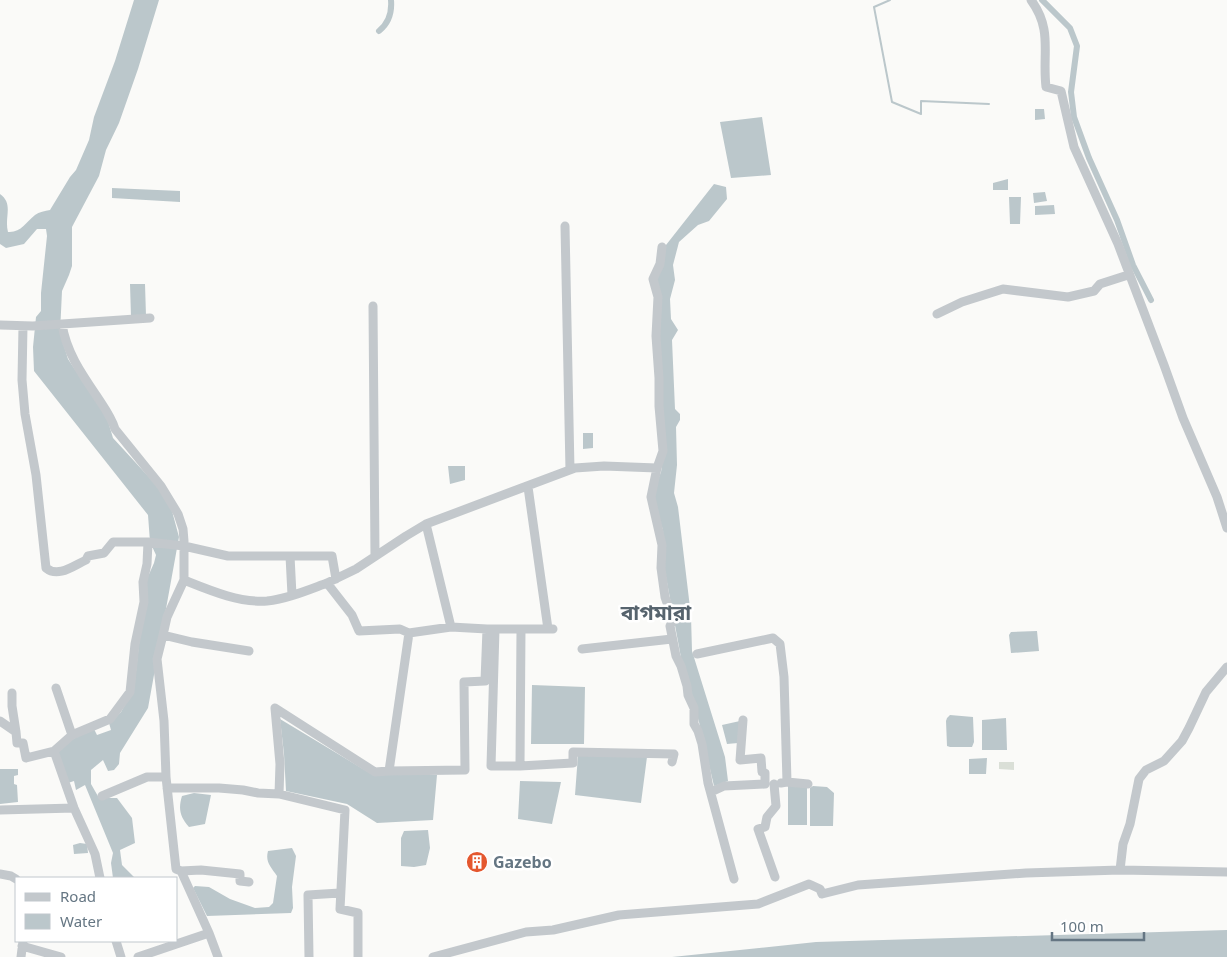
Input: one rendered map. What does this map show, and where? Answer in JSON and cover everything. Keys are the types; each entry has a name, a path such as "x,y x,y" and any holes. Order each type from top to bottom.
{"street":[{"path":"1032,0 1044,22 1046,86 1061,91 1074,147 1100,202 1183,418 1217,497 1227,528"},
{"path":"565,226 570,470"},
{"path":"662,247 660,264 653,279 658,297 656,336 659,378 658,406 663,451 657,468 651,498 662,545 661,568 665,597 673,620 670,626 672,639 687,686 688,695 694,708 694,724 702,744 708,783 734,879"},
{"path":"937,314 962,302 1003,289 1068,297 1094,291 1100,284 1128,275"},
{"path":"373,306 375,556"},
{"path":"0,326 33,326 150,318"},
{"path":"61,324 66,342 83,377 112,419 115,429 161,486 178,514 183,529 184,580 167,617 157,659 164,721 166,777 176,869 240,874 240,881 249,882"},
{"path":"23,326 22,380 25,414 36,475 46,568 51,572 59,572 86,560 88,556 104,553 112,542 148,542 182,546 228,556 332,556 336,578"},
{"path":"184,580 216,593 249,600 267,601 327,583 356,569 426,524 575,468 604,466 657,468"},
{"path":"327,583 352,615 359,631 400,629 409,633 451,627 550,629 528,486"},
{"path":"426,524 451,627"},
{"path":"12,693 17,743 24,743 26,758 54,751 72,735 110,719 130,692 134,644 144,602 143,582 147,564 148,542"},
{"path":"290,556 292,594"},
{"path":"491,629 491,766 573,763 573,752 674,754 672,762"},
{"path":"279,794 280,764 275,708 375,772 389,770 465,770 464,682 484,681 491,629"},
{"path":"520,766 522,629"},
{"path":"389,770 409,633"},
{"path":"163,635 192,642 250,651"},
{"path":"697,654 773,638 780,644 784,677 787,782"},
{"path":"582,649 672,639"},
{"path":"1120,870 1139,779 1146,770 1164,761 1182,741 1206,692 1227,667"},
{"path":"56,688 72,735"},
{"path":"742,720 740,760 761,758 762,772 765,772 770,784 776,806 767,817 765,827 758,829 775,877"},
{"path":"0,721 16,732"},
{"path":"54,751 74,808 95,854 100,877"},
{"path":"102,796 147,777 166,777"},
{"path":"711,792 724,786 787,782 808,784"},
{"path":"167,788 227,788 279,794 345,810 340,909 358,913 358,957"},
{"path":"0,810 74,808"},
{"path":"181,870 218,957"},
{"path":"433,957 526,932 553,930 619,915 758,904 809,884 820,888 822,894 858,885 1026,873 1120,870 1227,872"},
{"path":"0,874 11,876 15,879"},
{"path":"309,957 308,895 340,893"},
{"path":"138,957 209,933"},
{"path":"116,942 121,957"},
{"path":"22,957 23,943 61,957"}],"shaded area":[{"path":"999,762 1014,762 1014,770 999,769"}],"water":[{"path":"134,0 159,0 138,69 119,123 106,150 99,176 72,227 72,266 62,291 60,333 68,359 107,418 113,438 158,487 172,511 179,537 148,708 120,753 119,764 114,770 108,771 103,760 91,770 91,784 99,798 117,798 132,818 135,843 120,850 122,865 134,877 113,877 111,863 113,853 85,785 76,790 74,781 68,783 57,751 93,727 97,735 111,730 109,723 121,712 134,689 146,581 156,555 150,542 148,515 34,371 33,347 36,317 41,311 46,229 37,229 24,244 6,248 0,244 0,194 8,206 8,232 16,231 37,214 50,210 76,170 89,140 94,117 115,61"},
{"path":"1035,109 1044,109 1045,119 1035,120"},
{"path":"762,117 771,175 731,178 720,122"},
{"path":"1008,179 1008,190 993,190 993,183"},
{"path":"714,184 726,187 727,199 709,221 698,225 679,242 673,265 675,280 670,299 671,319 678,330 672,340 675,409 680,414 680,420 676,427 677,465 674,493 678,507 691,616 692,651 725,757 728,781 714,786 699,722 682,663 664,566 663,530 655,507 654,490 661,472 665,446 656,280 663,262 666,245"},
{"path":"112,188 180,191 180,202 112,198"},
{"path":"1045,192 1047,201 1034,203 1033,193"},
{"path":"1009,197 1021,197 1020,224 1010,224"},
{"path":"1054,205 1055,214 1035,215 1035,206"},
{"path":"130,284 145,284 146,316 131,317"},
{"path":"583,433 593,433 593,448 583,449"},
{"path":"448,466 465,466 465,480 450,484"},
{"path":"1037,631 1039,651 1011,653 1009,635 1011,632"},
{"path":"532,685 585,687 584,744 531,744"},
{"path":"950,715 973,717 974,742 972,747 947,746 946,721"},
{"path":"1006,718 1007,750 982,750 982,720"},
{"path":"280,719 373,775 437,775 433,820 377,823 347,804 286,791"},
{"path":"740,721 738,743 727,744 722,725"},
{"path":"578,755 647,757 641,803 575,795"},
{"path":"987,758 986,774 969,774 969,759"},
{"path":"0,769 18,769 18,775 14,776 14,784 17,785 18,802 0,804"},
{"path":"520,781 561,782 552,824 518,819"},
{"path":"788,784 807,785 807,825 788,825"},
{"path":"813,786 827,787 834,793 833,826 810,826 810,788"},
{"path":"194,793 211,795 205,824 189,827 182,816 180,805 182,796"},
{"path":"428,830 430,848 426,865 414,867 401,866 401,838 404,831"},
{"path":"87,844 88,853 74,854 73,845"},
{"path":"292,848 296,856 292,887 293,908 291,913 207,916 193,888 195,886 209,887 230,899 255,908 269,907 273,903 277,876 268,861 268,851"},
{"path":"1227,930 1227,957 672,957 816,942"}],"waterway":[{"path":"379,31 389,17 391,0"},
{"path":"890,0 874,7 892,102 921,114 921,101 989,104"},
{"path":"1042,0 1070,28 1077,46 1071,92 1074,117 1089,158 1117,220 1133,265 1151,300"}],"place":[{"name":"Gazebo","path":"477,862"}],"district":[{"name":"বাগমারা","path":"656,613"}]}
